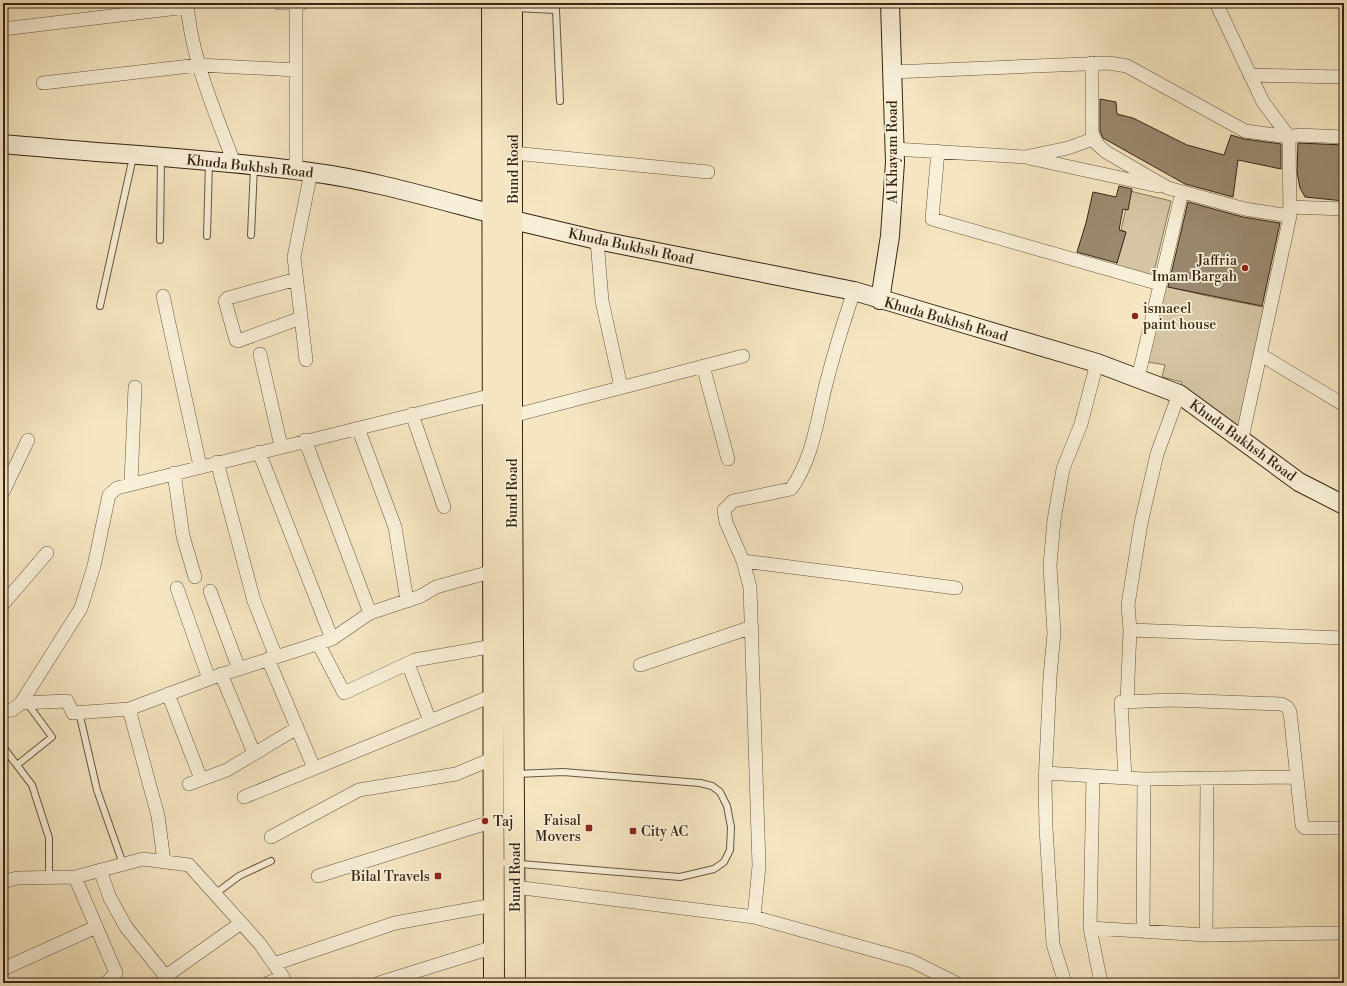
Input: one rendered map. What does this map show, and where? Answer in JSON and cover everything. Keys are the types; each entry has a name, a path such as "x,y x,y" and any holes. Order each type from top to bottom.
{"main road":[{"name":"Bund Road","path":"492,3 494,983"},
{"name":"Bund Road","path":"512,5 512,416 515,983"}],"street":[{"path":"279,3 302,3"},
{"path":"296,3 296,70 303,171 294,257 306,360"},
{"name":"Al Khayam Road","path":"880,300 890,236 894,149 890,3"},
{"path":"1216,3 1263,102 1289,137 1290,211 1261,355 1243,434"},
{"path":"3,29 187,5 188,22 199,65 234,163"},
{"path":"1092,63 1091,97 1093,138 1113,157 1168,188"},
{"path":"892,72 1109,63 1127,66 1245,131 1289,137 1298,135 1344,136"},
{"path":"43,83 199,65 296,70"},
{"path":"1250,75 1344,77"},
{"path":"1025,157 1068,148 1093,138"},
{"name":"Khuda Bukhsh Road","path":"3,144 234,163 303,171 382,185 493,214"},
{"path":"894,149 1025,157 1096,174 1168,188 1245,209 1290,211 1344,209"},
{"path":"938,151 932,219 1160,284"},
{"path":"513,153 708,172"},
{"path":"1138,378 1182,192"},
{"name":"Khuda Bukhsh Road","path":"513,220 597,240 854,291 880,300 1097,363 1179,394 1300,482 1344,505"},
{"path":"597,240 602,301 621,387"},
{"path":"297,279 228,298 226,300 236,340 238,341 301,318"},
{"path":"754,917 759,866 750,587 743,561 732,538 724,510 733,501 791,489 798,479 806,460 828,374 854,291"},
{"path":"163,296 200,466"},
{"path":"260,354 281,446"},
{"path":"1261,355 1344,405"},
{"path":"512,416 743,356"},
{"path":"1065,983 1053,944 1046,828 1046,773 1050,677 1054,633 1050,565 1054,520 1063,469 1081,424 1097,363"},
{"path":"703,366 728,459"},
{"path":"131,483 135,387"},
{"path":"1127,702 1130,630 1128,605 1141,523 1157,454 1179,394"},
{"path":"24,703 81,608 94,566 109,495 117,488 131,483 493,395"},
{"path":"412,414 444,507"},
{"path":"358,428 395,527 407,601"},
{"path":"3,492 28,440"},
{"path":"306,440 370,613"},
{"path":"259,452 332,639"},
{"path":"217,462 254,601 272,658 297,728 314,768"},
{"path":"174,473 183,536 195,577"},
{"path":"3,604 47,553"},
{"path":"743,561 956,588"},
{"path":"3,711 12,710 24,703 67,701 71,713 129,709 216,676 332,639 370,613 421,596 436,587 494,571"},
{"path":"177,588 216,676 254,753"},
{"path":"210,591 239,669"},
{"path":"640,665 752,627"},
{"path":"1130,630 1344,638"},
{"path":"318,644 344,693 415,660 494,646"},
{"path":"408,664 430,721"},
{"path":"168,694 195,782 227,770 297,728"},
{"path":"244,797 494,695"},
{"path":"1125,778 1121,702 1172,700 1281,704 1287,707 1290,712 1302,825 1305,828 1344,828"},
{"path":"129,709 158,816 164,861"},
{"path":"271,837 358,790 456,774 494,758"},
{"path":"1046,773 1144,779 1297,777"},
{"path":"1093,776 1090,928 1101,983"},
{"path":"1206,935 1207,778"},
{"path":"1143,932 1144,779"},
{"path":"318,876 494,821"},
{"path":"3,882 17,878 75,877 143,859 189,865 240,922 274,964 284,980 268,983"},
{"path":"100,870 110,898 126,927 169,979 240,922"},
{"path":"75,877 116,973 106,983"},
{"path":"515,887 754,917 912,961 956,983"},
{"path":"274,964 395,923 494,905"},
{"path":"3,969 96,927"},
{"path":"1090,928 1206,935 1344,933"},
{"path":"379,983 494,947"}],"lane":[{"path":"556,3 560,101"},
{"path":"512,5 556,10"},
{"path":"100,306 133,155"},
{"path":"160,240 161,157"},
{"path":"207,236 210,161"},
{"path":"251,235 254,165"},
{"path":"17,765 52,737 24,703"},
{"path":"80,712 97,790 123,864"},
{"path":"3,747 32,785 49,838 49,878"},
{"path":"494,862 515,862 680,877 700,874 714,869 724,862 730,850 731,827 727,806 720,792 712,786 563,772 514,774"},
{"path":"215,894 239,876 271,861"}],"shaded area":[{"path":"1130,191 1171,201 1153,276 1116,266 1126,232 1121,230"},
{"path":"1160,285 1264,307 1237,436 1179,394 1182,382 1162,377 1165,365 1148,362"}],"building":[{"path":"1100,99 1116,102 1117,114 1133,118 1187,145 1224,155 1231,135 1244,139 1281,144 1281,169 1238,160 1233,197 1185,184 1103,138 1100,131"},
{"path":"1298,143 1344,145 1344,201 1305,197 1300,188 1297,172"},
{"path":"1119,186 1132,189 1128,210 1123,209 1119,230 1126,232 1117,263 1077,252 1086,223 1093,192 1116,197"},
{"path":"1188,202 1243,217 1280,223 1262,306 1168,287"}],"place":[{"name":"Jaffria Imam Bargah","path":"1245,268"},
{"name":"ismaeel paint house","path":"1135,316"},
{"name":"Taj","path":"485,821"},
{"name":"Faisal Movers","path":"589,828"},
{"name":"City AC","path":"633,831"},
{"name":"Bilal Travels","path":"438,876"}]}
